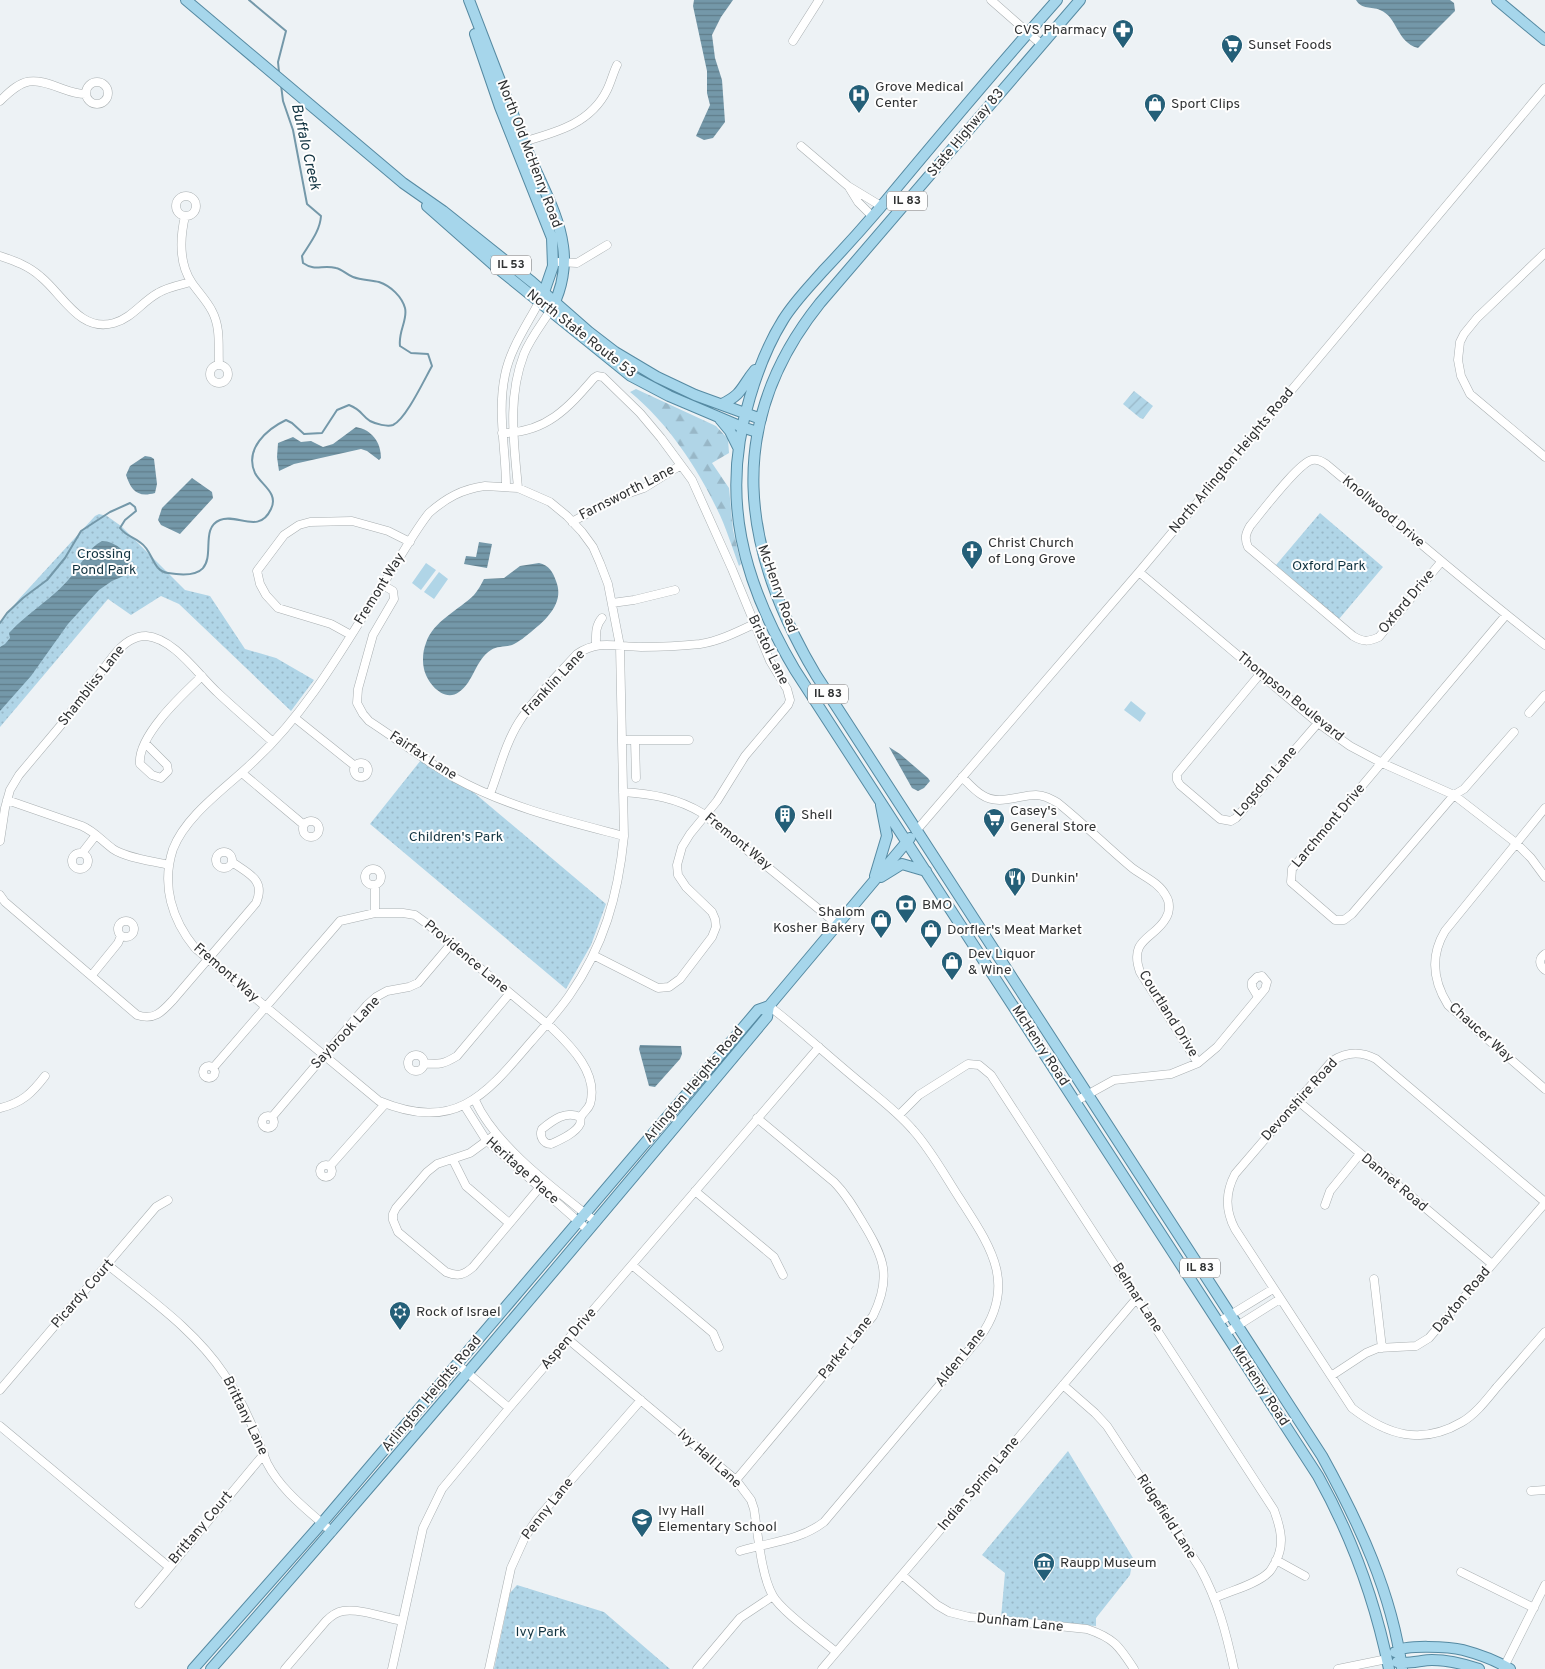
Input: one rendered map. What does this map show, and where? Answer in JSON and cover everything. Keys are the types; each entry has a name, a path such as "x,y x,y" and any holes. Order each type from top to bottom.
{"main road":[{"name":"North State Route 53","path":"186,0 403,183 443,211 631,376 668,396 758,432"},
{"name":"North Old McHenry Road","path":"464,0 519,143 557,220 563,247 542,298"},
{"name":"North Old McHenry Road","path":"469,0 519,143"},
{"name":"State Highway 83","path":"760,364 783,320 802,294 881,206 1056,0"},
{"name":"State Highway 83","path":"761,419 778,369 804,324 1080,0"},
{"path":"1497,0 1545,40"},
{"name":"North Old McHenry Road","path":"552,306 559,292 563,276 558,262"},
{"name":"North State Route 53","path":"552,306 638,367 695,395 761,419"},
{"path":"722,404 735,398 740,393 746,381 760,364"},
{"name":"IL 83","path":"745,413 760,364"},
{"name":"McHenry Road","path":"745,413 738,447 737,514 741,540 750,572 769,623 795,670 1293,1435 1330,1498 1346,1531 1364,1577 1381,1632 1388,1664"},
{"path":"718,417 730,431 738,447"},
{"name":"McHenry Road","path":"761,419 753,482 754,505 761,547 783,614 798,646 1322,1456 1346,1499 1368,1546 1388,1606 1402,1666"},
{"path":"874,881 887,836 879,797"},
{"name":"Arlington Heights Road","path":"211,1669 332,1532 592,1226 767,1017 769,1006 916,831"},
{"path":"874,881 902,864 926,872"},
{"name":"Arlington Heights Road","path":"193,1669 322,1523 758,1010 769,1006"},
{"path":"397,1456 418,1417 416,1413"},
{"path":"1479,1669 1436,1660 1418,1660 1402,1666 1388,1664 1399,1649 1415,1647 1463,1650 1506,1668"}],"street":[{"path":"793,41 819,0"},
{"path":"990,0 1041,44"},
{"path":"519,143 575,125 595,107 606,92 617,65"},
{"path":"0,101 18,85 30,81 42,81 78,94 86,94"},
{"name":"North Arlington Heights Road","path":"916,831 1139,572 1545,88"},
{"path":"801,146 848,186 881,206"},
{"path":"848,186 858,202 872,216"},
{"path":"185,216 181,243 183,257 191,282 213,312 217,325 218,364"},
{"path":"558,262 577,263 607,245"},
{"path":"1545,253 1477,318 1460,342 1458,360 1461,376 1470,394 1545,457"},
{"path":"0,256 18,262 40,275 73,311 93,324 115,323 125,318 158,293 191,282"},
{"path":"506,487 502,433 502,397 505,374 514,348 542,298"},
{"path":"518,488 512,408 516,380 525,354 552,306"},
{"path":"505,374 516,380"},
{"name":"Bristol Lane","path":"513,433 532,429 548,422 569,407 594,378 601,376 640,414 661,438 692,480 704,502 770,661 788,690 790,700 788,705 745,756 706,816 690,834 682,847 677,864 678,875 686,887 712,912 716,927 712,937 682,977 669,987 658,988 593,955"},
{"path":"502,433 513,433"},
{"name":"Knollwood Drive","path":"1311,460 1319,460 1326,464 1441,562 1545,645"},
{"name":"Oxford Drive","path":"1311,460 1300,467 1250,526 1246,533 1246,541 1248,547 1353,636 1363,642 1379,637 1441,562"},
{"name":"Farnsworth Lane","path":"572,522 615,498 644,488 681,465"},
{"name":"Fremont Way","path":"485,486 518,488 550,502 572,522 592,548 608,584 620,646 623,740 624,836 616,894 608,922 593,955 568,997 491,1088 475,1100 443,1111 410,1111 378,1101 358,1086 190,942 177,922 167,877 169,865 174,848 184,829 208,803 273,742 295,718 318,687 429,513 444,500 472,488 485,486"},
{"path":"351,635 331,624 278,608 266,595 260,584 257,572 284,534 299,525 310,522 352,521 388,531 410,542"},
{"name":"Thompson Boulevard","path":"1139,572 1318,723 1350,746 1382,763 1454,795 1516,843 1531,858 1545,878"},
{"name":"Fairfax Lane","path":"383,585 393,591 394,599 373,635 358,688 357,703 369,721 456,778 490,794 550,816 624,836"},
{"path":"612,603 675,590"},
{"name":"Larchmont Drive","path":"1454,795 1352,914 1344,920 1335,920 1291,882 1292,868 1506,615"},
{"path":"596,645 595,632 602,618"},
{"name":"Franklin Lane","path":"490,794 511,737 526,712 577,654 587,647 612,644 640,647 700,644 728,636 754,624"},
{"name":"Shambliss Lane","path":"0,841 7,800 10,790 19,775 61,725 123,644 134,638 146,636 158,639 169,645 216,692 273,742"},
{"name":"Logsdon Lane","path":"1260,674 1177,774 1177,780 1180,785 1220,819 1230,821 1236,818 1318,723"},
{"path":"145,743 167,765 168,771 161,778 152,776 140,764 140,757 145,743 163,716 202,676"},
{"path":"1529,714 1545,695"},
{"path":"295,718 355,766"},
{"path":"1454,795 1464,789 1514,732"},
{"path":"623,740 689,740"},
{"path":"635,740 636,778"},
{"path":"242,773 304,825"},
{"name":"Courtland Drive","path":"962,777 982,795 990,799 1000,800 1036,795 1058,802 1132,868 1162,889 1169,904 1167,916 1142,943 1138,951 1137,963 1140,972 1198,1063"},
{"name":"Fremont Way","path":"623,792 652,794 689,805 706,816 838,924"},
{"path":"7,800 82,826 122,854 169,865"},
{"name":"Chaucer Way","path":"1545,808 1445,931 1437,947 1434,970 1438,987 1452,1009 1545,1089"},
{"path":"82,853 96,835"},
{"path":"0,895 5,902 92,975 137,1016 144,1018 154,1017 160,1014 173,1000 256,903 260,893 256,879 232,862"},
{"path":"375,885 376,913"},
{"name":"Providence Lane","path":"214,1068 340,921 350,917 376,913 403,913 414,915 426,922 546,1023 575,1051 588,1076 591,1093 590,1104 580,1117 580,1124 575,1130 554,1143 547,1144 542,1139 542,1129 563,1115 570,1114 580,1117"},
{"path":"92,975 118,943 121,936"},
{"name":"Saybrook Lane","path":"272,1117 376,997 386,991 409,987 418,983 451,944"},
{"path":"1545,954 1540,962 1545,970"},
{"path":"424,1063 437,1065 457,1056 510,993"},
{"path":"1076,1100 1114,1080 1132,1077 1154,1078 1171,1074 1198,1063 1217,1047 1258,997"},
{"name":"Alden Lane","path":"740,1551 800,1537 824,1522 980,1337 989,1323 998,1290 996,1263 986,1240 922,1140 899,1115 769,1006"},
{"name":"Aspen Drive","path":"392,1669 423,1528 442,1489 818,1047"},
{"name":"Devonshire Road","path":"1545,1203 1376,1059 1352,1053 1332,1061 1235,1174 1228,1191 1227,1206 1231,1221 1352,1408 1386,1430 1402,1435 1423,1436 1445,1430 1463,1422 1481,1406 1545,1332"},
{"name":"Belmar Lane","path":"899,1115 919,1095 968,1064 977,1064 986,1070 1137,1298 1274,1510 1280,1524 1281,1548 1269,1573 1214,1598"},
{"path":"0,1108 31,1094 45,1076"},
{"name":"Heritage Place","path":"475,1100 496,1134 545,1181 585,1213 592,1226"},
{"name":"Dannet Road","path":"1298,1101 1492,1264"},
{"path":"330,1166 386,1104"},
{"name":"Heritage Place","path":"464,1105 486,1140 578,1222 592,1226"},
{"name":"Parker Lane","path":"736,1480 873,1316 881,1300 884,1279 883,1265 878,1247 845,1193 757,1118"},
{"path":"496,1134 470,1153 437,1164 427,1172 396,1208 392,1220 398,1232 446,1272 459,1275 465,1274 545,1181"},
{"path":"1325,1205 1330,1191 1360,1154"},
{"path":"453,1160 466,1186 509,1223"},
{"path":"696,1192 774,1256 783,1275"},
{"name":"Picardy Court","path":"0,1390 156,1207 168,1200"},
{"name":"Dayton Road","path":"1331,1376 1366,1353 1382,1348 1416,1346 1430,1338 1545,1203"},
{"name":"Brittany Lane","path":"108,1264 186,1330 205,1349 224,1373 236,1394 268,1463 279,1482 332,1532"},
{"path":"632,1265 712,1333 719,1347"},
{"path":"1374,1279 1382,1348"},
{"path":"1219,1322 1274,1289"},
{"name":"Indian Spring Lane","path":"822,1669 1137,1298"},
{"path":"1226,1333 1280,1299"},
{"name":"Ivy Hall Lane","path":"569,1340 736,1480 751,1500 765,1573 772,1596 788,1612 836,1652"},
{"path":"457,1364 509,1408"},
{"name":"Ridgefield Lane","path":"1063,1385 1107,1426 1200,1568 1225,1628 1234,1669"},
{"name":"Penny Lane","path":"489,1669 511,1568 524,1537 537,1519 641,1400"},
{"path":"0,1426 168,1567"},
{"name":"Brittany Court","path":"138,1604 264,1454"},
{"path":"1531,1491 1545,1490"},
{"path":"1276,1560 1305,1576"},
{"path":"1461,1572 1534,1608"},
{"name":"Dunham Lane","path":"902,1575 937,1605 949,1612 969,1618 1087,1629 1102,1634 1113,1641 1134,1669"},
{"path":"1506,1668 1545,1585"},
{"path":"697,1669 740,1618 772,1596"},
{"path":"285,1669 334,1614 353,1610 402,1621"},
{"path":"1338,1669 1388,1664"}],"green space":[{"path":"636,389 716,426 728,439 729,453 712,463 729,488 733,530 741,564 739,566 720,516 700,477 668,431 644,404 630,392"},
{"path":"1134,391 1153,406 1143,419 1123,404"},
{"name":"Oxford Park","path":"1320,513 1383,567 1339,619 1276,565"},
{"name":"Crossing Pond Park","path":"99,514 107,516 121,526 185,590 210,596 245,649 276,658 314,680 291,711 179,604 161,596 131,615 108,599 0,727 0,623 19,599 95,516"},
{"path":"426,563 436,570 421,590 412,583"},
{"path":"439,572 448,579 434,599 424,592"},
{"path":"1131,701 1146,713 1140,722 1124,710"},
{"name":"Children's Park","path":"421,760 472,791 606,904 591,945 566,989 370,824"},
{"path":"1068,1451 1133,1558 1130,1575 1096,1618 1096,1626 1001,1618 1005,1573 982,1555"},
{"name":"Ivy Park","path":"517,1585 604,1612 670,1669 494,1669 510,1593"}],"shaded area":[{"path":"694,0 733,0 721,17 712,35 715,58 722,80 725,122 713,138 704,140 696,136 710,105 707,93 707,71 693,6"},
{"path":"1356,0 1450,0 1454,3 1455,11 1418,48 1405,41 1386,13 1364,7"},
{"path":"356,427 367,431 377,442 381,452 379,460 361,449 294,464 279,471 278,443 293,437 301,442 311,441 323,447 333,444"},
{"path":"145,456 154,459 157,484 155,493 144,494 136,492 130,485 126,475 130,466"},
{"path":"192,478 212,492 213,498 180,534 161,525 158,520 162,508"},
{"path":"102,541 112,543 122,549 129,558 132,568 128,574 112,581 99,590 87,603 68,624 31,676 0,711 0,647 10,638 9,633 67,582 89,551"},
{"path":"479,542 492,544 487,568 464,564 466,556 476,557"},
{"path":"539,563 550,569 558,589 556,604 548,616 517,642 512,645 498,647 486,654 481,659 468,683 459,692 448,695 437,690 429,680 423,663 425,646 434,628 474,595 484,579 504,578 520,566"},
{"path":"889,747 928,778 930,781 924,788 918,791 912,788"},
{"path":"640,1045 681,1046 682,1054 680,1059 655,1087 649,1086 639,1049"}],"waterway":[{"name":"Buffalo Creek","path":"249,0 286,31 278,62 279,72"},
{"name":"Buffalo Creek","path":"0,623 7,613 23,598 47,580 65,558 81,531 110,512 130,503 135,507 136,511 125,520 120,528 145,547 159,569 168,573 188,574 200,571 206,564 209,534 212,526 220,520 227,519 247,522 260,521 266,517 271,509 273,498 255,473 252,464 255,448 265,434 286,420 304,434 322,433 337,410 349,405 370,421 382,425 393,425 403,415 420,389 432,366 428,354 411,353 400,346 400,335 406,312 399,296 392,289 379,282 359,279 331,267 312,267 303,263 302,256 317,232 321,216 307,204 293,130 283,101 281,85"}],"place":[{"name":"CVS Pharmacy","path":"1123,49"},
{"name":"Sunset Foods","path":"1232,64"},
{"name":"Grove Medical Center","path":"859,114"},
{"name":"Sport Clips","path":"1155,123"},
{"name":"Christ Church of Long Grove","path":"972,570"},
{"name":"Shell","path":"785,834"},
{"name":"Casey's General Store","path":"994,838"},
{"name":"Dunkin'","path":"1015,897"},
{"name":"BMO","path":"906,924"},
{"name":"Shalom Kosher Bakery","path":"881,939"},
{"name":"Dorfler's Meat Market","path":"931,949"},
{"name":"Dev Liquor & Wine","path":"952,981"},
{"name":"Rock of Israel","path":"400,1331"},
{"name":"Ivy Hall Elementary School","path":"642,1538"},
{"name":"Raupp Museum","path":"1044,1582"}]}
